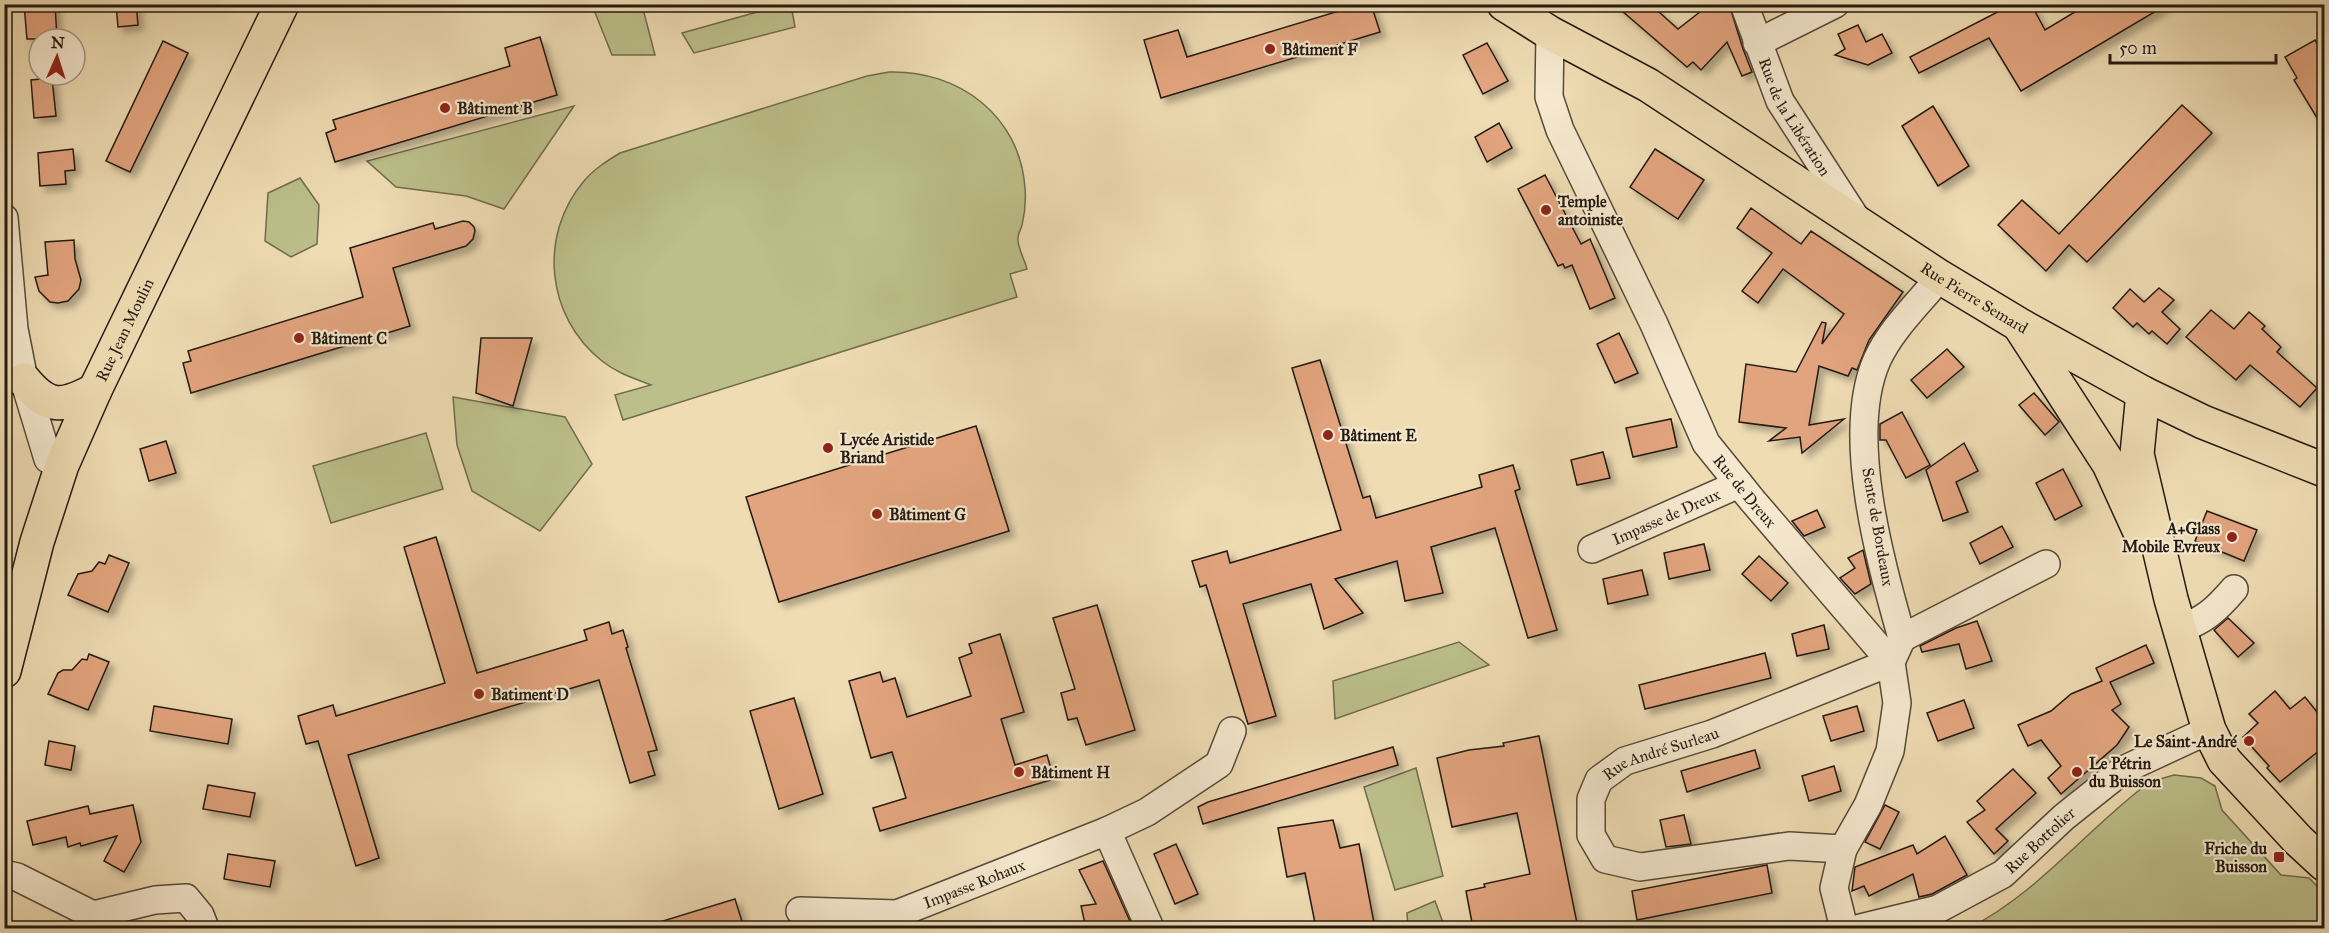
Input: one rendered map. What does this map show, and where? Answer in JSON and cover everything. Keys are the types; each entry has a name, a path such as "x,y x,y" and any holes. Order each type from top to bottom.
{"main road":[{"name":"Rue Pierre Semard","path":"1504,4 1546,19 1610,52 1648,85 1940,277 2018,324 2143,393 2203,422 2325,470"},
{"name":"Rue Jean Moulin","path":"4,671 37,542 62,465 95,390 278,6"},
{"path":"2018,324 2109,464 2175,614"},
{"path":"24,380 37,396 53,403 78,399 95,390"},
{"path":"2143,393 2137,454 2175,614 2209,730 2224,760 2298,840 2325,864"}],"street":[{"name":"Rue de la Libération","path":"1744,4 1780,101 1859,222"},
{"path":"1757,43 1835,4"},
{"name":"Rue de Dreux","path":"1546,19 1549,97 1560,130 1654,324 1706,443 1739,484 1897,650"},
{"path":"4,218 14,329 24,380 48,459 62,465"},
{"name":"Sente de Bordeaux","path":"1897,650 1868,484 1865,445 1869,384 1877,359 1889,339 1940,277"},
{"name":"Impasse de Dreux","path":"1592,549 1739,484"},
{"path":"1844,928 1834,888 1843,849 1868,805 1890,751 1897,703 1897,650 2046,564"},
{"path":"2175,614 2197,623 2218,607 2235,589"},
{"name":"Rue André Surleau","path":"1843,849 1789,846 1640,867 1605,859 1591,835 1591,800 1599,780 1625,761 1712,734 1897,650"},
{"name":"Rue Bottolier","path":"1860,928 1938,909 2004,874 2064,817 2123,770 2209,730"},
{"name":"Impasse Rohaux","path":"800,911 897,914 1107,831 1147,812 1219,764 1232,731"},
{"path":"1107,831 1150,928"},
{"path":"4,874 17,877 93,915 155,900 186,898 200,915 205,928"}],"green space":[{"path":"786,4 791,5 795,27 694,53 682,33"},
{"path":"592,5 642,5 655,55 612,55"},
{"path":"889,72 915,73 939,79 961,89 981,102 998,119 1011,139 1021,162 1025,193 1024,216 1018,242 1027,269 1010,274 1017,297 623,420 615,395 651,385 613,369 583,343 569,322 560,299 555,275 555,250 560,226 569,202 584,181 596,169 620,153 867,76"},
{"path":"574,106 504,209 466,196 396,187 367,161"},
{"path":"300,178 319,205 317,244 291,257 265,241 268,193"},
{"path":"453,397 565,417 592,464 540,531 472,491 457,445"},
{"path":"426,433 443,489 331,523 313,466"},
{"path":"1459,642 1489,665 1335,719 1333,681"},
{"path":"1416,768 1443,876 1395,890 1364,787"},
{"path":"2174,775 2201,778 2215,786 2222,810 2281,875 2309,878 2323,892 2324,928 1969,928 2016,899 2142,788 2153,781"},
{"path":"1435,901 1445,928 1408,928 1407,913"}],"building":[{"path":"24,4 55,4 56,27 27,27 27,39"},
{"path":"116,4 136,4 138,25 118,27"},
{"name":"Bâtiment F","path":"1362,4 1371,4 1380,32 1161,98 1144,40 1178,30 1187,57"},
{"path":"1614,4 1650,4 1678,29 1710,4 1729,4 1752,72 1742,76 1727,42 1701,70 1693,62 1687,67"},
{"path":"2013,4 2031,4 2045,30 2088,4 2168,4 2021,91 1989,38 1919,73 1910,57"},
{"path":"1858,25 1866,42 1882,34 1892,53 1868,65 1835,55 1845,49 1838,34"},
{"name":"Bâtiment B","path":"540,37 557,95 335,162 326,133 336,129 333,120 510,66 505,48"},
{"path":"2315,40 2325,56 2325,131 2294,80 2297,78 2285,57"},
{"path":"163,41 188,53 130,172 106,161"},
{"path":"1487,43 1508,81 1483,94 1463,55"},
{"path":"32,87 53,87 56,116 34,118"},
{"path":"2182,105 2212,133 2087,262 2069,245 2046,271 1998,225 2022,200 2059,234"},
{"path":"1933,106 1969,166 1938,186 1902,126"},
{"path":"1499,123 1512,148 1487,162 1475,137"},
{"path":"73,149 75,170 65,171 66,184 40,186 38,153"},
{"path":"1655,149 1704,180 1678,219 1630,187"},
{"path":"1545,175 1581,244 1590,239 1615,298 1590,309 1572,265 1565,268 1563,264 1558,266 1518,189"},
{"path":"1751,208 1801,244 1811,231 1903,292 1869,340 1857,370 1852,368 1848,376 1819,366 1809,425 1844,419 1802,453 1800,437 1769,441 1786,428 1739,422 1746,364 1796,372 1822,322 1826,323 1822,344 1844,314 1783,269 1758,303 1742,291 1772,253 1737,228"},
{"name":"Bâtiment C","path":"463,221 469,222 475,231 473,239 466,246 393,268 410,326 191,393 183,363 191,361 188,351 363,297 350,248 433,223 435,229"},
{"path":"74,240 75,259 81,280 79,289 68,301 50,302 39,291 35,277 48,275 45,242"},
{"path":"2159,288 2174,300 2162,312 2180,329 2167,344 2152,331 2149,334 2137,323 2133,327 2113,308 2130,289 2144,302"},
{"path":"2211,310 2234,329 2249,312 2265,326 2262,329 2281,347 2277,352 2317,388 2300,407 2250,365 2236,380 2186,337"},
{"path":"1619,333 1638,373 1615,383 1597,344"},
{"path":"481,338 532,338 513,406 476,393"},
{"path":"1947,349 1964,367 1927,398 1911,380"},
{"path":"1320,360 1363,498 1370,496 1376,518 1482,487 1479,475 1513,465 1520,489 1515,491 1557,630 1528,638 1495,528 1431,547 1443,593 1405,601 1397,561 1335,579 1363,613 1324,629 1311,584 1243,604 1276,716 1248,724 1206,585 1200,587 1192,561 1227,551 1230,563 1341,530 1292,368"},
{"path":"2034,393 2059,422 2045,435 2019,405"},
{"path":"1902,412 1930,465 1906,478 1886,440 1880,440 1880,424"},
{"path":"1671,419 1677,447 1633,457 1626,428"},
{"name":"Bâtiment G","path":"976,426 1009,531 779,602 746,497"},
{"path":"166,441 176,473 149,481 140,449"},
{"path":"1964,443 1978,471 1956,482 1968,512 1943,521 1926,470"},
{"path":"1603,452 1610,478 1577,485 1571,460"},
{"path":"2063,469 2082,506 2055,520 2036,483"},
{"path":"1817,510 1825,527 1804,536 1792,521"},
{"path":"2207,511 2257,530 2244,561 2195,541"},
{"path":"2002,526 2013,547 1980,564 1970,543"},
{"name":"Batiment D","path":"436,537 477,673 587,640 584,630 609,622 612,634 623,630 628,647 626,648 657,750 648,752 655,775 630,783 599,680 348,755 379,858 356,866 318,741 306,744 298,716 333,705 336,716 445,683 404,547"},
{"path":"1704,544 1710,570 1669,579 1664,553"},
{"path":"1863,550 1871,584 1855,594 1840,578 1855,568 1848,558"},
{"path":"109,555 129,563 108,612 68,595 78,574 92,571 99,562 105,564"},
{"path":"1759,556 1788,583 1771,601 1742,574"},
{"path":"1642,570 1648,595 1608,604 1603,579"},
{"path":"1097,605 1135,730 1086,745 1077,718 1068,720 1061,693 1075,689 1053,618"},
{"path":"2228,618 2254,643 2238,657 2214,630"},
{"path":"1977,621 1992,661 1966,669 1959,644 1922,652 1920,646 1956,628"},
{"path":"1824,625 1829,649 1797,656 1792,634"},
{"path":"1000,634 1024,712 1001,719 1015,765 1047,755 1054,779 880,831 873,808 906,798 892,752 871,758 849,681 880,672 883,682 895,678 907,717 971,696 959,658 972,653 969,644"},
{"path":"2146,645 2154,663 2110,682 2121,704 2112,710 2129,727 2117,745 2061,794 2048,778 2061,766 2041,740 2028,746 2018,725 2051,711 2071,694 2102,681 2096,668"},
{"path":"1765,653 1771,678 1645,709 1639,685"},
{"path":"89,654 109,662 88,710 48,694 58,673 63,670 72,670 82,659 87,660"},
{"path":"2275,691 2290,709 2305,697 2325,722 2325,746 2280,782 2243,737 2258,723 2249,714"},
{"path":"794,698 823,794 779,809 750,711"},
{"path":"1964,700 1974,728 1938,741 1927,713"},
{"path":"154,706 232,719 228,744 150,731"},
{"path":"1857,706 1864,731 1831,741 1823,716"},
{"path":"1539,736 1578,928 1473,928 1466,891 1485,887 1484,884 1530,874 1517,813 1452,827 1437,758 1469,750 1504,746 1503,743"},
{"path":"49,741 75,746 71,770 45,765"},
{"path":"1393,747 1398,765 1203,824 1198,807 1208,802"},
{"path":"1755,750 1760,768 1687,792 1681,771"},
{"path":"1834,766 1841,791 1809,801 1802,776"},
{"path":"2013,769 2036,793 1996,829 2008,841 1994,854 1967,822 1985,810 1977,801"},
{"path":"208,785 255,793 250,817 203,809"},
{"path":"133,805 141,842 124,872 104,861 117,836 81,846 80,843 68,847 66,837 33,845 27,821 88,806 90,814"},
{"path":"1885,805 1899,812 1880,849 1865,842"},
{"path":"1684,815 1691,844 1666,847 1660,820"},
{"path":"1333,820 1340,848 1359,844 1375,928 1316,928 1305,873 1287,877 1278,828"},
{"path":"1945,836 1967,875 1932,894 1919,897 1913,874 1869,896 1864,886 1852,891 1855,867 1913,845 1917,854"},
{"path":"1176,844 1198,894 1175,904 1154,854"},
{"path":"228,854 275,861 270,887 224,879"},
{"path":"1103,861 1133,928 1086,928 1081,906 1096,904 1079,870"},
{"path":"1767,865 1772,893 1637,920 1632,891"},
{"path":"735,899 744,928 653,928 653,924"}],"place":[{"name":"Bâtiment F","path":"1270,49"},
{"name":"Bâtiment B","path":"445,108"},
{"name":"Temple antoiniste","path":"1546,210"},
{"name":"Bâtiment C","path":"299,338"},
{"name":"Bâtiment E","path":"1328,435"},
{"name":"Lycée Aristide Briand","path":"828,448"},
{"name":"Bâtiment G","path":"877,514"},
{"name":"A+Glass Mobile Evreux","path":"2232,537"},
{"name":"Batiment D","path":"479,694"},
{"name":"Le Saint-André","path":"2249,741"},
{"name":"Bâtiment H","path":"1019,772"},
{"name":"Le Pétrin du Buisson","path":"2077,772"},
{"name":"Friche du Buisson","path":"2279,857"}]}
